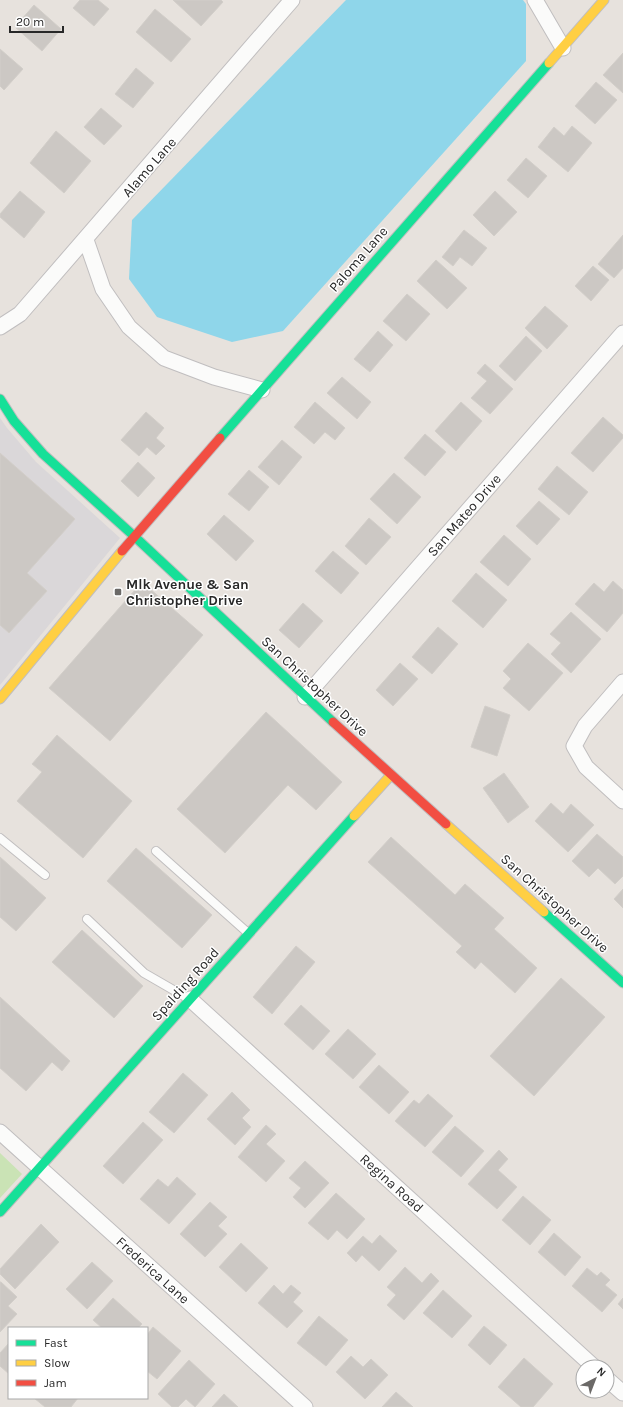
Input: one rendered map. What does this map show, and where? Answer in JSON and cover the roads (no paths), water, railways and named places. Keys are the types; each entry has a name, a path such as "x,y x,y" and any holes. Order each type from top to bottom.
{"street":[{"name":"Alamo Lane","path":"0,327 20,314 86,240 292,0"},
{"path":"535,0 563,48"},
{"name":"Paloma Lane","path":"0,699 9,683 134,536 604,0"},
{"path":"86,240 103,289 129,327 164,358 214,378 262,390"},
{"name":"San Mateo Drive","path":"305,697 623,333"},
{"name":"San Christopher Drive","path":"0,399 14,421 43,454 134,536 305,697 623,983"},
{"path":"623,682 585,726 574,746 586,768 623,801"},
{"name":"Spalding Road","path":"0,1212 391,775"},
{"name":"Regina Road","path":"190,999 585,1359"},
{"name":"Frederica Lane","path":"0,1132 305,1407"},
{"path":"615,1386 623,1393"}],"lane":[{"path":"0,838 45,875"},
{"path":"156,851 248,934"},
{"path":"87,919 144,973 190,999"}],"water":[{"path":"346,0 523,0 526,4 526,61 283,331 232,342 157,317 129,279 132,220"}],"place":[{"name":"Mlk Avenue & San Christopher Drive","path":"118,592"}]}
